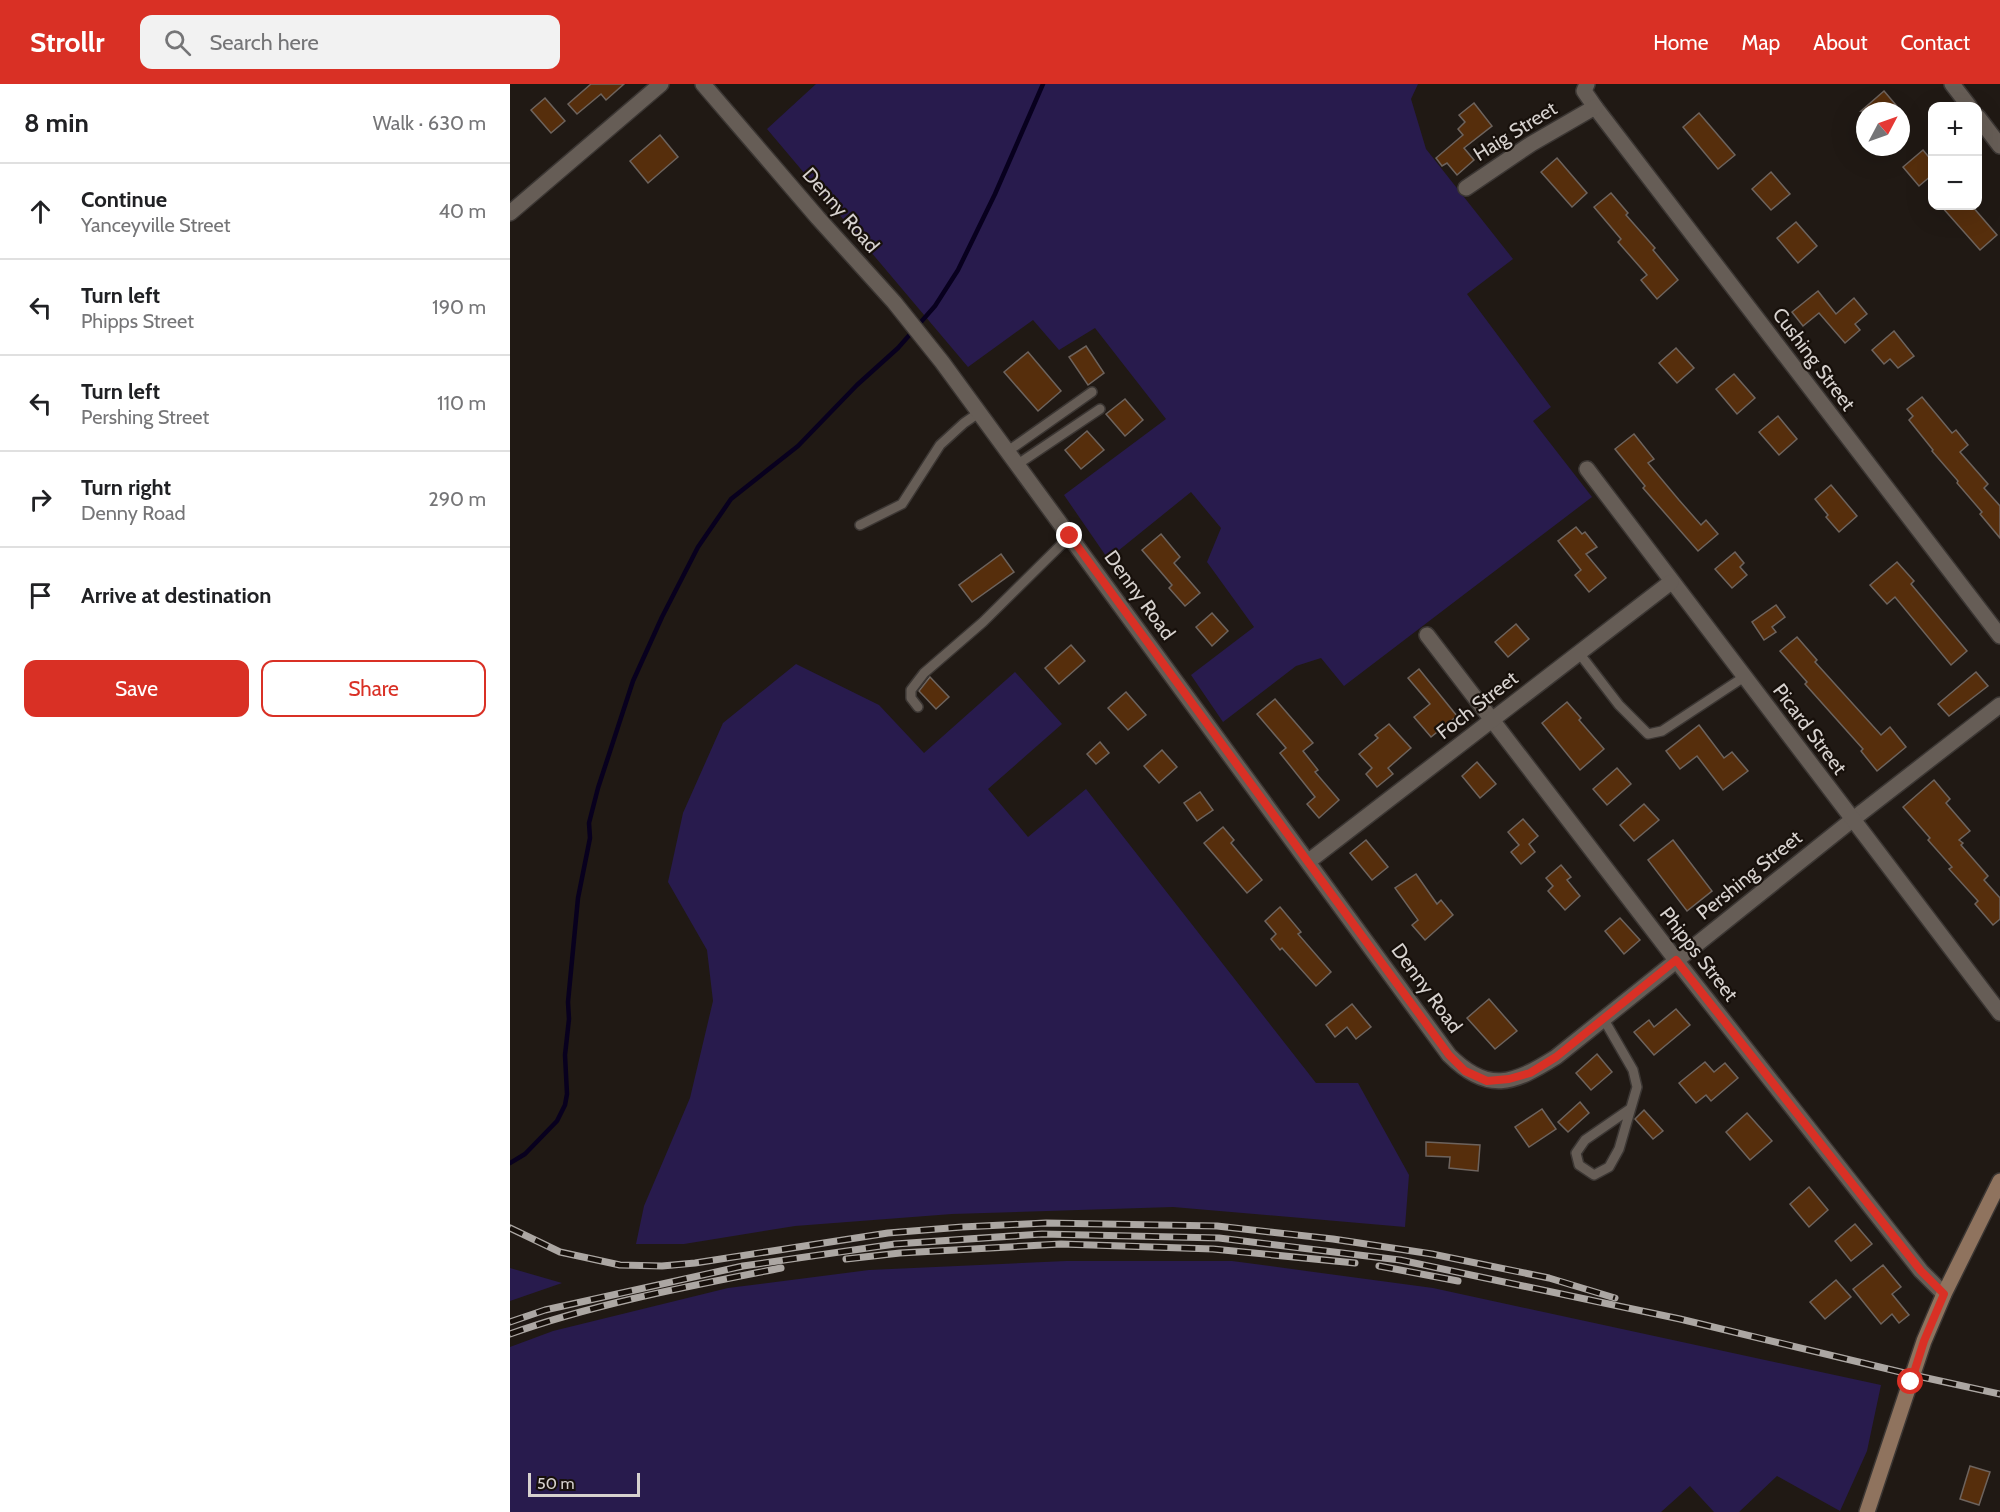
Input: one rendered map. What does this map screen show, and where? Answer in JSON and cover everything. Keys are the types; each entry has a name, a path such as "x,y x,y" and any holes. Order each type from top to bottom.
{"main road":[{"path":"1867,1512 1924,1341 1944,1294 2000,1181"}],"street":[{"path":"510,213 661,84"},
{"name":"Denny Road","path":"703,84 818,218 894,302 980,412 1449,1055 1465,1071 1487,1081"},
{"path":"1587,84 1584,91 1595,107"},
{"path":"1952,84 1966,102"},
{"name":"Haig Street","path":"1466,188 1531,144 1595,107"},
{"name":"Cushing Street","path":"1595,107 2000,636"},
{"path":"1982,123 2000,146"},
{"name":"Picard Street","path":"1587,469 2000,1013"},
{"name":"Foch Street","path":"1309,861 1671,582"},
{"name":"Phipps Street","path":"1427,635 1676,960 1921,1271 1944,1294"},
{"name":"Pershing Street","path":"1487,1081 1509,1079 1530,1073 1556,1057 1852,820 2000,705"}],"lane":[{"path":"1008,451 1092,392"},
{"path":"1018,464 1100,409"},
{"path":"860,525 902,504 940,445 980,412"},
{"path":"918,707 911,698 911,690 924,673 983,622 1070,536"},
{"path":"1579,653 1619,705 1648,734 1662,731 1744,676"},
{"path":"1603,1018 1633,1070 1637,1087 1619,1149 1610,1167 1594,1175 1579,1165 1576,1153 1585,1140 1630,1109"}],"shaded area":[{"path":"816,84 1418,84 1411,99 1426,149 1513,259 1467,294 1551,407 1533,421 1592,497 1344,686 1321,658 1296,666 1223,722 1191,675 1254,627 1207,562 1221,528 1191,492 1108,559 1064,495 1166,419 1095,328 1059,350 1033,320 968,367 767,129"},
{"path":"796,664 879,705 924,753 1015,672 1062,724 988,789 1028,837 1086,789 1316,1083 1358,1083 1409,1175 1405,1227 1173,1207 952,1214 795,1226 684,1244 636,1244 644,1206 690,1098 713,1001 707,950 668,882 683,813 723,723"},
{"path":"1066,1261 1232,1261 1433,1288 1881,1385 1867,1451 1840,1511 1777,1476 1739,1512 1714,1512 1690,1486 1661,1512 510,1512 510,1347 553,1331 728,1288 869,1270"},
{"path":"510,1268 562,1283 510,1301"}],"building":[{"path":"591,84 624,84 606,100 601,94 577,114 568,104"},
{"path":"1884,91 1893,102 1871,102"},
{"path":"545,98 565,121 551,133 531,110"},
{"path":"1474,103 1492,126 1464,148 1474,160 1457,175 1447,163 1442,166 1436,158 1463,135 1458,129 1465,122 1459,115"},
{"path":"1699,113 1735,155 1718,169 1683,127"},
{"path":"660,135 678,157 648,183 630,161"},
{"path":"1923,150 1928,156 1928,178 1919,186 1903,167"},
{"path":"1557,158 1587,193 1572,207 1541,172"},
{"path":"1771,172 1790,194 1771,210 1752,189"},
{"path":"1611,193 1678,280 1657,299 1641,280 1647,275 1618,242 1621,239 1594,207"},
{"path":"1945,210 1975,210 1997,235 1980,250"},
{"path":"1796,222 1817,246 1798,263 1777,238"},
{"path":"1818,291 1836,314 1854,298 1867,314 1855,324 1860,330 1845,343 1819,313 1803,326 1792,312"},
{"path":"1894,331 1914,356 1898,368 1890,359 1884,364 1872,350"},
{"path":"1086,346 1104,373 1088,385 1069,357"},
{"path":"1676,348 1694,368 1677,383 1659,363"},
{"path":"1028,352 1061,391 1038,411 1004,372"},
{"path":"1734,374 1755,398 1737,414 1716,389"},
{"path":"1922,397 1952,433 1956,430 1968,445 1960,452 1988,484 1984,488 2000,506 2000,538 1909,420 1913,416 1907,409"},
{"path":"1125,399 1143,420 1125,436 1106,414"},
{"path":"1778,416 1797,439 1779,455 1759,432"},
{"path":"1087,431 1104,450 1081,469 1065,450"},
{"path":"1634,434 1654,459 1648,463 1679,500 1701,525 1706,520 1718,534 1698,551 1643,488 1645,486 1615,449"},
{"path":"1831,485 1857,516 1839,532 1815,499"},
{"path":"1576,527 1582,534 1585,532 1597,547 1586,554 1606,578 1589,592 1575,575 1581,570 1558,541"},
{"path":"1161,534 1180,557 1174,563 1200,593 1185,606 1169,588 1172,585 1142,550"},
{"path":"1735,552 1744,563 1740,567 1747,575 1732,588 1715,569"},
{"path":"1001,554 1014,572 972,602 959,585"},
{"path":"1897,562 1914,581 1911,584 1967,651 1951,665 1895,597 1887,604 1870,585"},
{"path":"1776,605 1785,617 1772,627 1776,632 1764,640 1752,622"},
{"path":"1212,613 1228,631 1212,646 1196,627"},
{"path":"1516,624 1529,639 1508,657 1495,642"},
{"path":"1797,637 1817,660 1815,662 1881,735 1890,727 1906,747 1877,771 1861,751 1863,749 1805,684 1807,682 1780,651"},
{"path":"1071,645 1085,661 1059,684 1045,668"},
{"path":"1419,669 1457,716 1431,737 1414,717 1430,704 1408,678"},
{"path":"1976,672 1988,686 1949,716 1938,704"},
{"path":"930,677 949,697 936,709 919,691"},
{"path":"1126,692 1146,715 1128,730 1108,708"},
{"path":"1275,699 1313,743 1303,751 1318,770 1315,772 1339,800 1319,818 1307,804 1315,797 1280,753 1286,748 1257,714"},
{"path":"1567,702 1604,749 1580,770 1542,723"},
{"path":"1389,724 1411,748 1388,768 1393,774 1377,787 1366,774 1372,768 1359,754 1378,738 1375,735"},
{"path":"1699,725 1724,758 1732,752 1748,771 1723,790 1697,756 1680,769 1666,751"},
{"path":"1100,742 1109,753 1096,764 1087,754"},
{"path":"1162,750 1177,767 1159,783 1144,766"},
{"path":"1477,762 1496,784 1480,798 1462,776"},
{"path":"1617,768 1631,784 1607,805 1593,789"},
{"path":"1934,780 1950,799 1946,803 1970,831 1959,840 1963,843 1961,845 1988,876 1984,880 2000,898 2000,919 1993,925 1975,904 1978,901 1949,869 1952,867 1928,840 1930,838 1903,807"},
{"path":"1200,792 1213,810 1197,821 1184,803"},
{"path":"1644,804 1659,820 1634,841 1620,825"},
{"path":"1523,819 1538,836 1529,844 1535,852 1521,864 1511,852 1519,845 1508,832"},
{"path":"1223,827 1234,840 1231,843 1262,880 1247,893 1204,843"},
{"path":"1366,840 1388,867 1372,880 1350,853"},
{"path":"1673,840 1712,891 1687,911 1648,860"},
{"path":"1561,865 1571,877 1567,880 1580,896 1565,910 1548,891 1553,886 1546,878"},
{"path":"1416,874 1437,904 1441,900 1453,915 1425,940 1412,925 1418,920 1395,888"},
{"path":"1280,907 1301,932 1298,934 1331,972 1316,986 1271,939 1276,934 1265,921"},
{"path":"1620,918 1640,940 1624,954 1605,931"},
{"path":"1489,999 1517,1031 1495,1049 1467,1018"},
{"path":"1352,1004 1371,1027 1356,1039 1347,1027 1335,1037 1326,1025"},
{"path":"1676,1009 1690,1025 1654,1055 1634,1032 1649,1020 1654,1027"},
{"path":"1597,1054 1612,1072 1591,1090 1576,1073"},
{"path":"1705,1062 1714,1072 1725,1063 1738,1078 1711,1101 1706,1095 1696,1103 1679,1083"},
{"path":"1580,1102 1589,1113 1568,1132 1558,1122"},
{"path":"1542,1109 1556,1129 1529,1147 1515,1127"},
{"path":"1644,1110 1663,1131 1653,1139 1635,1119"},
{"path":"1747,1113 1772,1141 1750,1160 1726,1132"},
{"path":"1426,1142 1480,1145 1478,1171 1449,1168 1450,1157 1426,1156"},
{"path":"1809,1187 1828,1210 1809,1227 1790,1204"},
{"path":"1855,1224 1872,1244 1851,1261 1835,1241"},
{"path":"1883,1265 1901,1287 1892,1294 1909,1315 1899,1323 1892,1314 1881,1324 1853,1289"},
{"path":"1836,1280 1851,1297 1825,1319 1810,1302"},
{"path":"1970,1466 1990,1472 1979,1505 1960,1499"}],"waterway":[{"path":"510,1163 525,1154 557,1121 565,1105 568,1002 578,898 590,838 589,823 633,681 662,617 698,547 731,499 798,446 857,385 898,348 935,306 958,270 995,194 1043,84"}],"railway":[{"path":"510,1228 560,1252 620,1265 662,1266 888,1233 962,1227 1046,1223 1217,1226 1333,1239 1432,1254 1549,1278 1615,1298"},
{"path":"510,1322 545,1310 743,1266 895,1244 1042,1234 1219,1238 1400,1260 1680,1319 2000,1394"},
{"path":"846,1259 900,1253 1061,1244 1213,1249 1355,1263"},
{"path":"1379,1266 1458,1281"},
{"path":"510,1334 610,1304 781,1268"}],"route":[{"path":"1070,536 1449,1055 1465,1071 1487,1081 1509,1079 1530,1073 1556,1057 1676,960 1921,1271 1944,1294 1924,1341 1911,1382"}]}
